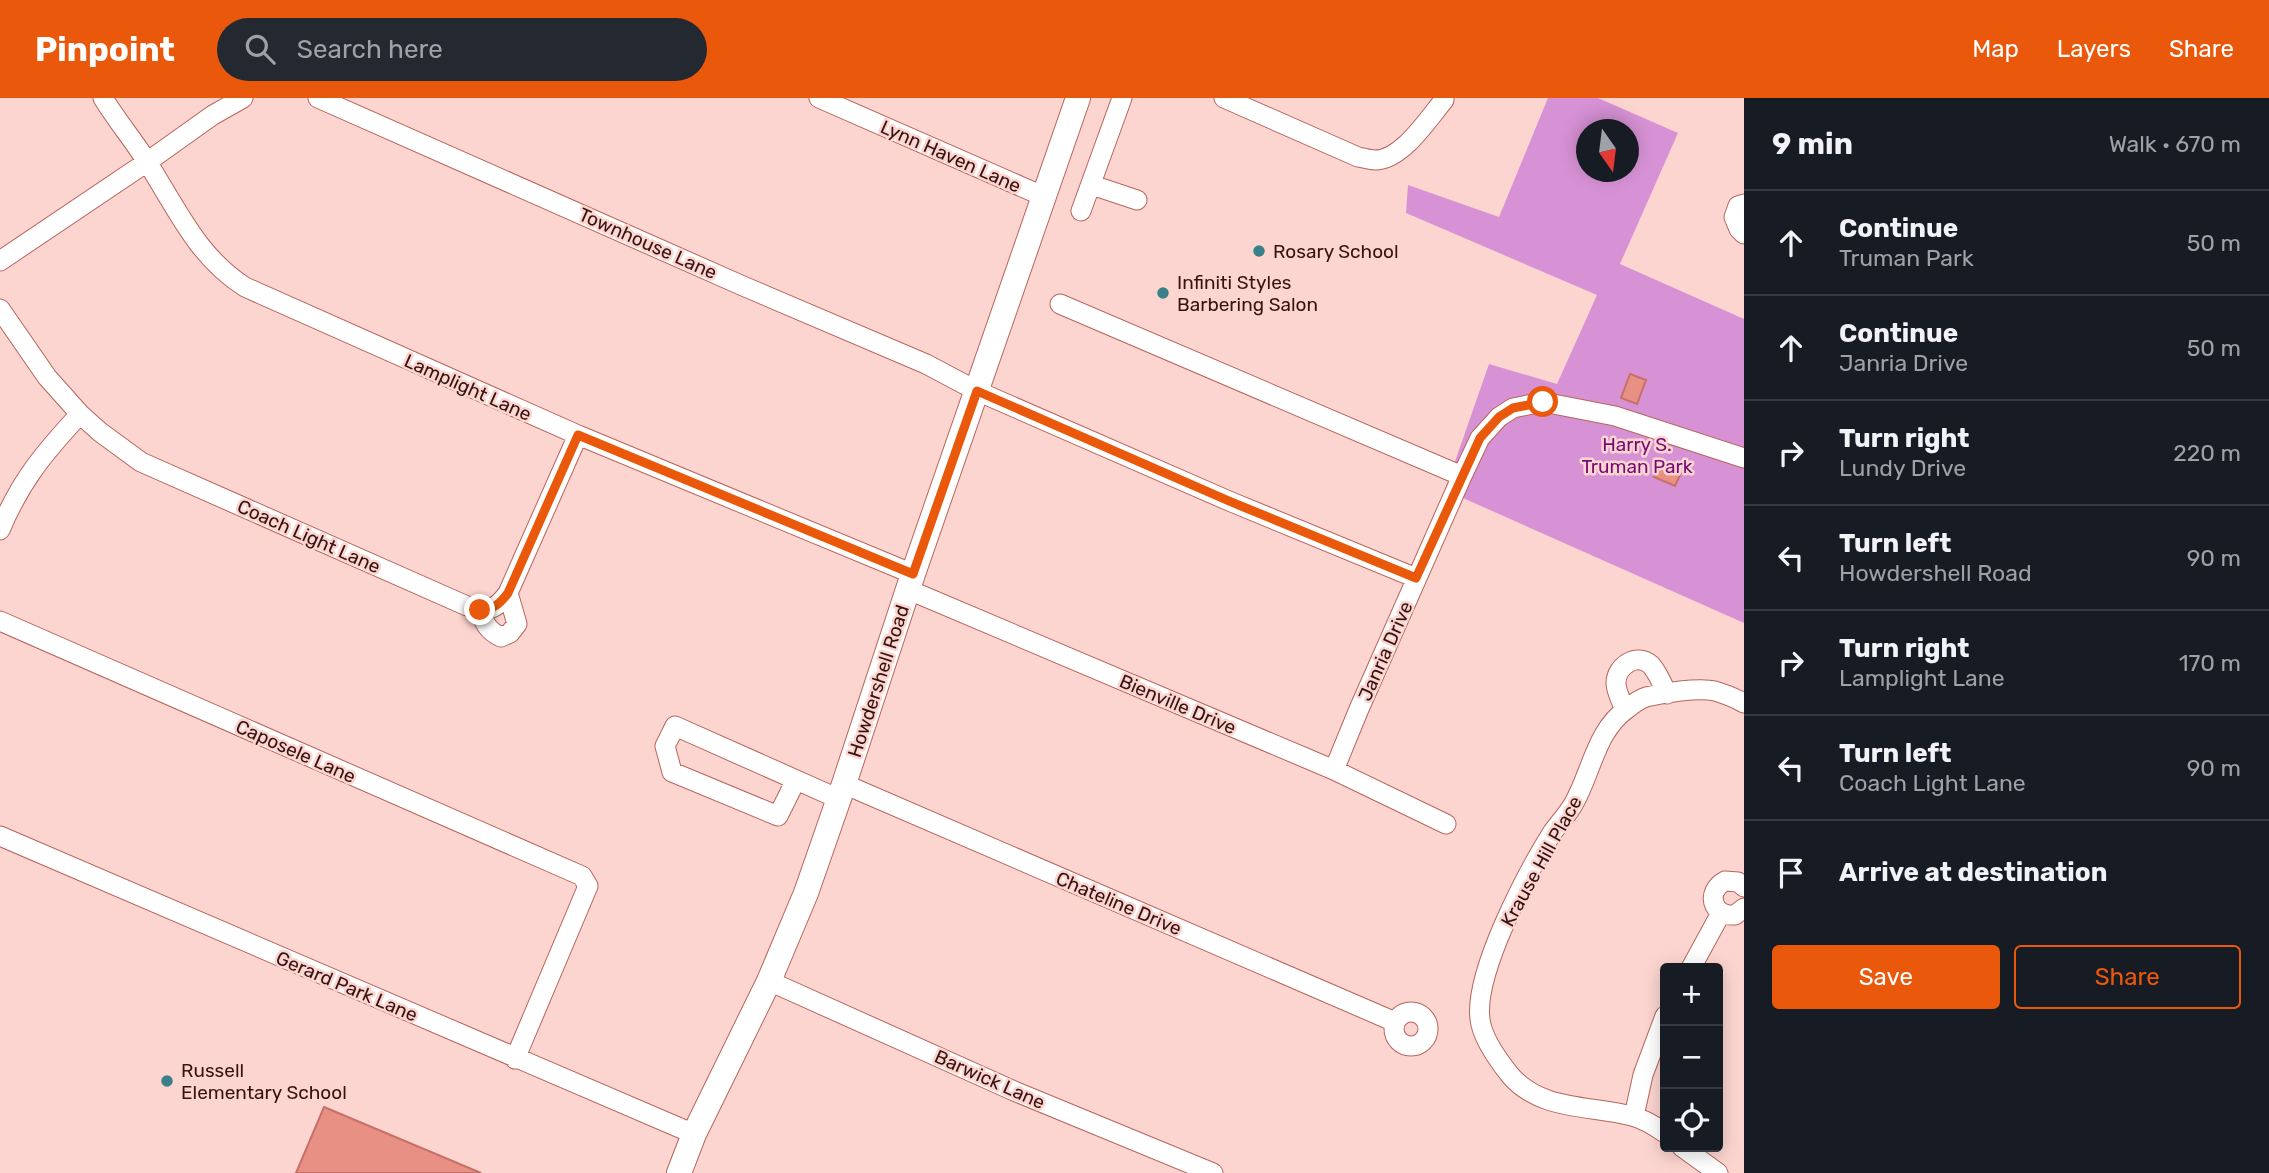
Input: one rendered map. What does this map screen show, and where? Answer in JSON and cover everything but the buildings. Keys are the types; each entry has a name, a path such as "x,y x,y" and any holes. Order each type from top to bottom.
{"main road":[{"name":"Howdershell Road","path":"679,1173 694,1134 769,981 806,892 1078,98"}],"street":[{"name":"Lamplight Lane","path":"103,98 147,162 193,238 218,268 245,288 911,582"},
{"path":"0,261 213,115 243,98"},
{"name":"Townhouse Lane","path":"318,98 743,286 914,358 977,391 1240,506 1416,578"},
{"name":"Lynn Haven Lane","path":"818,98 1045,197"},
{"path":"1082,211 1122,98"},
{"path":"1224,98 1358,158 1377,160 1394,154 1409,142 1444,100"},
{"path":"1092,185 1137,200"},
{"path":"1744,204 1738,206 1734,217 1744,234"},
{"path":"1060,304 1462,476"},
{"name":"Coach Light Lane","path":"0,309 47,377 80,414 141,462 328,546 480,610"},
{"name":"Janria Drive","path":"1334,771 1462,476 1480,438 1499,417 1513,408 1543,402 1615,416 1744,458"},
{"path":"0,530 18,490 43,455 80,414"},
{"path":"508,593 517,624 510,633 501,637 484,623 480,610 500,604 508,593 578,435"},
{"name":"Bienville Drive","path":"911,582 1334,771 1446,824"},
{"name":"Caposele Lane","path":"0,621 582,876 587,886 515,1059"},
{"path":"1625,710 1616,684 1619,671 1625,664 1640,660 1650,664 1667,694 1712,690 1744,703"},
{"name":"Krause Hill Place","path":"1660,1130 1634,1116 1559,1104 1522,1088 1499,1061 1480,1021 1480,996 1484,975 1511,910 1552,834 1572,806 1604,732 1625,710 1644,697 1667,694"},
{"name":"Chateline Drive","path":"796,780 778,816 672,772 665,746 675,726 796,780 841,792 1395,1022"},
{"name":"Gerard Park Lane","path":"0,836 694,1134"},
{"path":"1744,887 1731,880 1718,884 1712,896 1716,909 1721,913 1735,915 1744,908"},
{"path":"1694,963 1721,913"},
{"name":"Barwick Lane","path":"769,981 1014,1091 1213,1173"},
{"path":"1634,1116 1643,1075 1661,1026"},
{"path":"1689,1152 1718,1173"}],"green space":[{"name":"Harry S. Truman Park","path":"1548,98 1598,98 1678,133 1620,264 1744,319 1744,623 1445,490 1489,364 1557,384 1597,295 1406,213 1408,185 1499,217"}],"place":[{"name":"Rosary School","path":"1259,251"},
{"name":"Infiniti Styles Barbering Salon","path":"1163,293"},
{"name":"Russell Elementary School","path":"167,1081"}],"route":[{"path":"480,610 500,604 508,593 578,435 913,574 977,391 1229,501 1416,578 1480,438 1499,417 1513,408 1543,402"}]}
